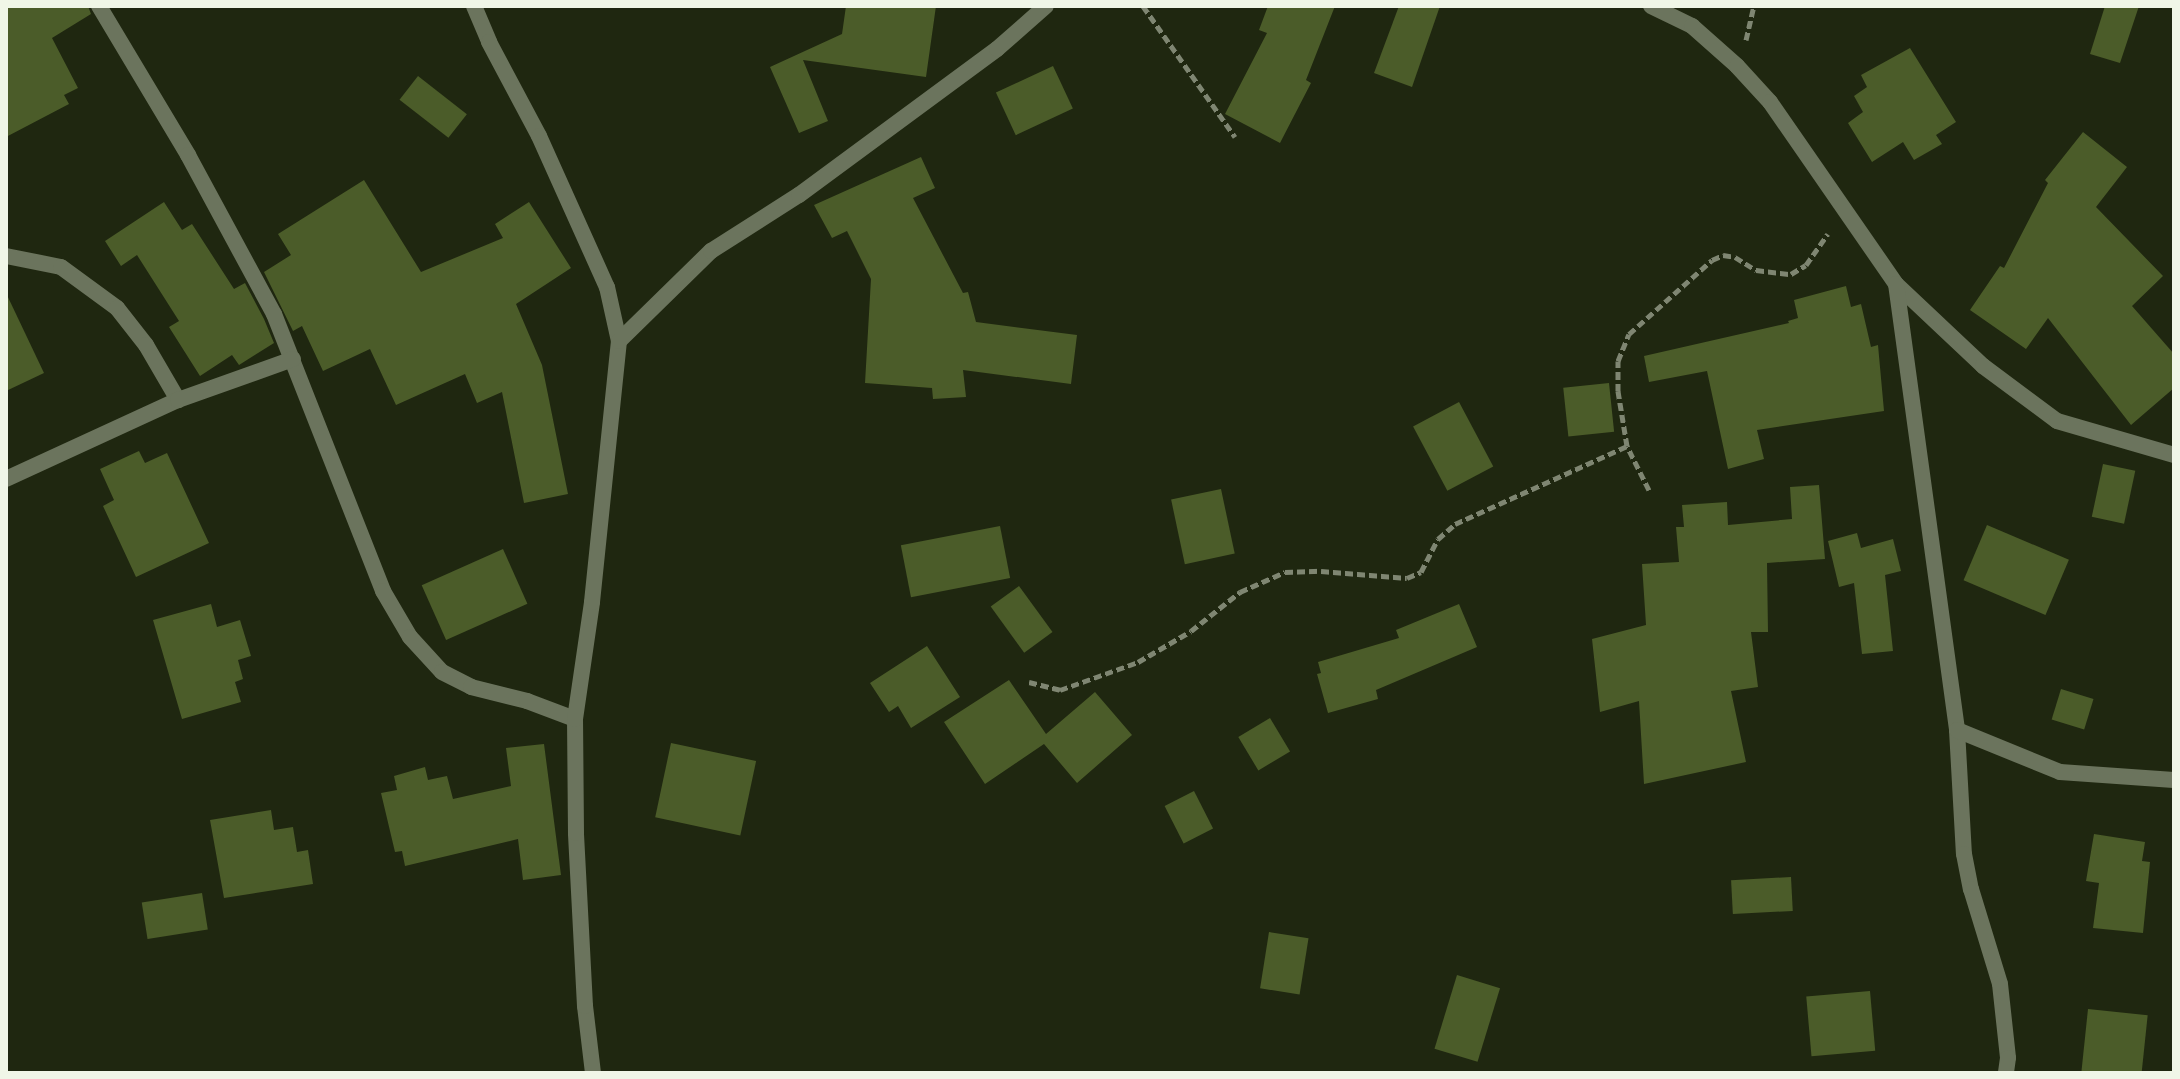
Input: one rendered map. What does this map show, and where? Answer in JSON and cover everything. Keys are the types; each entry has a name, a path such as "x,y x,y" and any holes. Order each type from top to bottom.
{"street":[{"path":"99,6 188,155 274,314 383,591 410,637 442,672 471,687 527,701 575,719"},
{"path":"474,6 489,42 552,164 607,287 619,341 592,602 575,719 585,1006 593,1073"},
{"path":"619,341 711,251 799,195 997,49 1046,6"},
{"path":"1651,6 1692,26 1729,58 1770,102 1896,284 1983,366 2057,421 2174,455"},
{"path":"6,256 61,267 117,308 146,345 178,400"},
{"path":"1896,284 1909,354 1957,730 1964,854 1971,889 2000,984 2008,1058 2006,1073"},
{"path":"6,479 178,400 293,359"},
{"path":"1957,730 2060,772 2174,780"}],"path":[{"path":"1143,6 1235,137"},
{"path":"1649,490 1627,446 1618,376 1618,361 1629,334 1692,276 1723,255 1771,273 1791,274 1806,265 1843,209"},
{"path":"1029,682 1060,690 1138,662 1191,631 1240,592 1285,572 1321,571 1407,578 1421,572 1438,539 1455,524 1627,446"}],"building":[{"path":"6,6 88,6 91,14 52,38 78,88 64,95 69,104 6,137"},
{"path":"846,6 936,6 926,77 803,60 828,121 799,133 770,67 842,34"},
{"path":"1268,6 1335,6 1306,80 1311,83 1280,143 1225,114 1267,33 1259,30"},
{"path":"1399,6 1440,6 1412,87 1374,73"},
{"path":"2105,6 2139,6 2120,63 2090,54"},
{"path":"1910,48 1956,122 1936,135 1942,144 1914,160 1903,142 1872,162 1848,123 1863,112 1854,96 1867,87 1861,75"},
{"path":"1053,66 1073,109 1016,135 996,93"},
{"path":"418,76 467,114 448,138 400,100"},
{"path":"2083,132 2127,167 2096,207 2163,276 2132,306 2174,354 2174,388 2131,425 2048,318 2026,349 1970,310 2000,266 2004,268 2048,183 2045,180"},
{"path":"921,157 935,188 913,198 963,293 968,292 976,322 1077,335 1071,384 963,370 966,397 933,399 932,388 865,383 871,279 847,231 832,238 814,205"},
{"path":"364,180 421,272 503,238 495,224 529,202 571,268 516,304 542,365 568,494 524,503 502,392 477,403 465,374 396,405 370,349 323,371 302,326 293,331 264,272 291,255 278,234"},
{"path":"164,202 182,230 192,224 234,289 245,283 264,319 274,343 239,365 232,355 200,376 169,327 179,321 137,255 121,266 105,241"},
{"path":"1846,286 1851,307 1861,304 1871,347 1878,345 1884,411 1757,430 1764,459 1728,469 1707,371 1649,382 1644,356 1789,323 1798,318 1794,300"},
{"path":"6,293 44,373 6,391"},
{"path":"1609,383 1614,432 1568,437 1563,388"},
{"path":"1459,402 1493,466 1447,491 1413,426"},
{"path":"139,451 145,463 167,453 209,543 136,577 103,506 114,500 100,469"},
{"path":"2103,464 2135,471 2124,524 2092,517"},
{"path":"1819,485 1825,559 1767,563 1768,632 1751,632 1758,687 1731,691 1746,762 1644,784 1639,701 1600,712 1592,639 1646,625 1642,564 1679,562 1676,527 1684,527 1682,505 1727,502 1728,525 1792,519 1790,487"},
{"path":"1221,489 1235,554 1185,564 1171,500"},
{"path":"1987,525 2069,560 2045,615 1964,580"},
{"path":"1000,526 1010,578 911,597 901,545"},
{"path":"1857,533 1861,548 1893,539 1901,571 1885,575 1893,651 1862,654 1854,583 1839,587 1828,541"},
{"path":"503,549 527,604 446,640 422,585"},
{"path":"1019,586 1053,632 1024,653 991,607"},
{"path":"211,604 217,627 240,620 251,656 238,660 243,679 235,682 241,702 182,719 153,620"},
{"path":"1459,604 1477,647 1376,690 1378,699 1328,713 1317,674 1321,673 1318,662 1399,638 1396,630"},
{"path":"927,646 960,697 911,728 898,706 889,712 870,683"},
{"path":"1009,680 1046,734 1095,692 1132,735 1077,783 1044,744 985,784 944,722"},
{"path":"2061,689 2094,699 2084,730 2052,720"},
{"path":"1270,718 1290,751 1258,770 1238,737"},
{"path":"671,743 756,761 740,835 655,817"},
{"path":"544,744 561,875 523,880 518,839 405,866 402,851 395,852 381,793 397,790 394,776 425,767 428,780 447,776 453,799 511,786 506,748"},
{"path":"1194,791 1213,828 1184,843 1165,806"},
{"path":"271,810 274,830 293,827 297,852 308,850 313,884 224,898 210,820"},
{"path":"2094,834 2145,842 2142,861 2150,862 2143,933 2093,928 2099,883 2086,881"},
{"path":"1791,877 1793,911 1733,914 1731,880"},
{"path":"202,893 208,930 148,939 142,903"},
{"path":"1269,932 1309,938 1300,995 1260,988"},
{"path":"1457,975 1500,988 1478,1062 1434,1049"},
{"path":"1870,991 1875,1051 1811,1056 1806,997"},
{"path":"2088,1009 2148,1015 2142,1073 2081,1073"}]}
